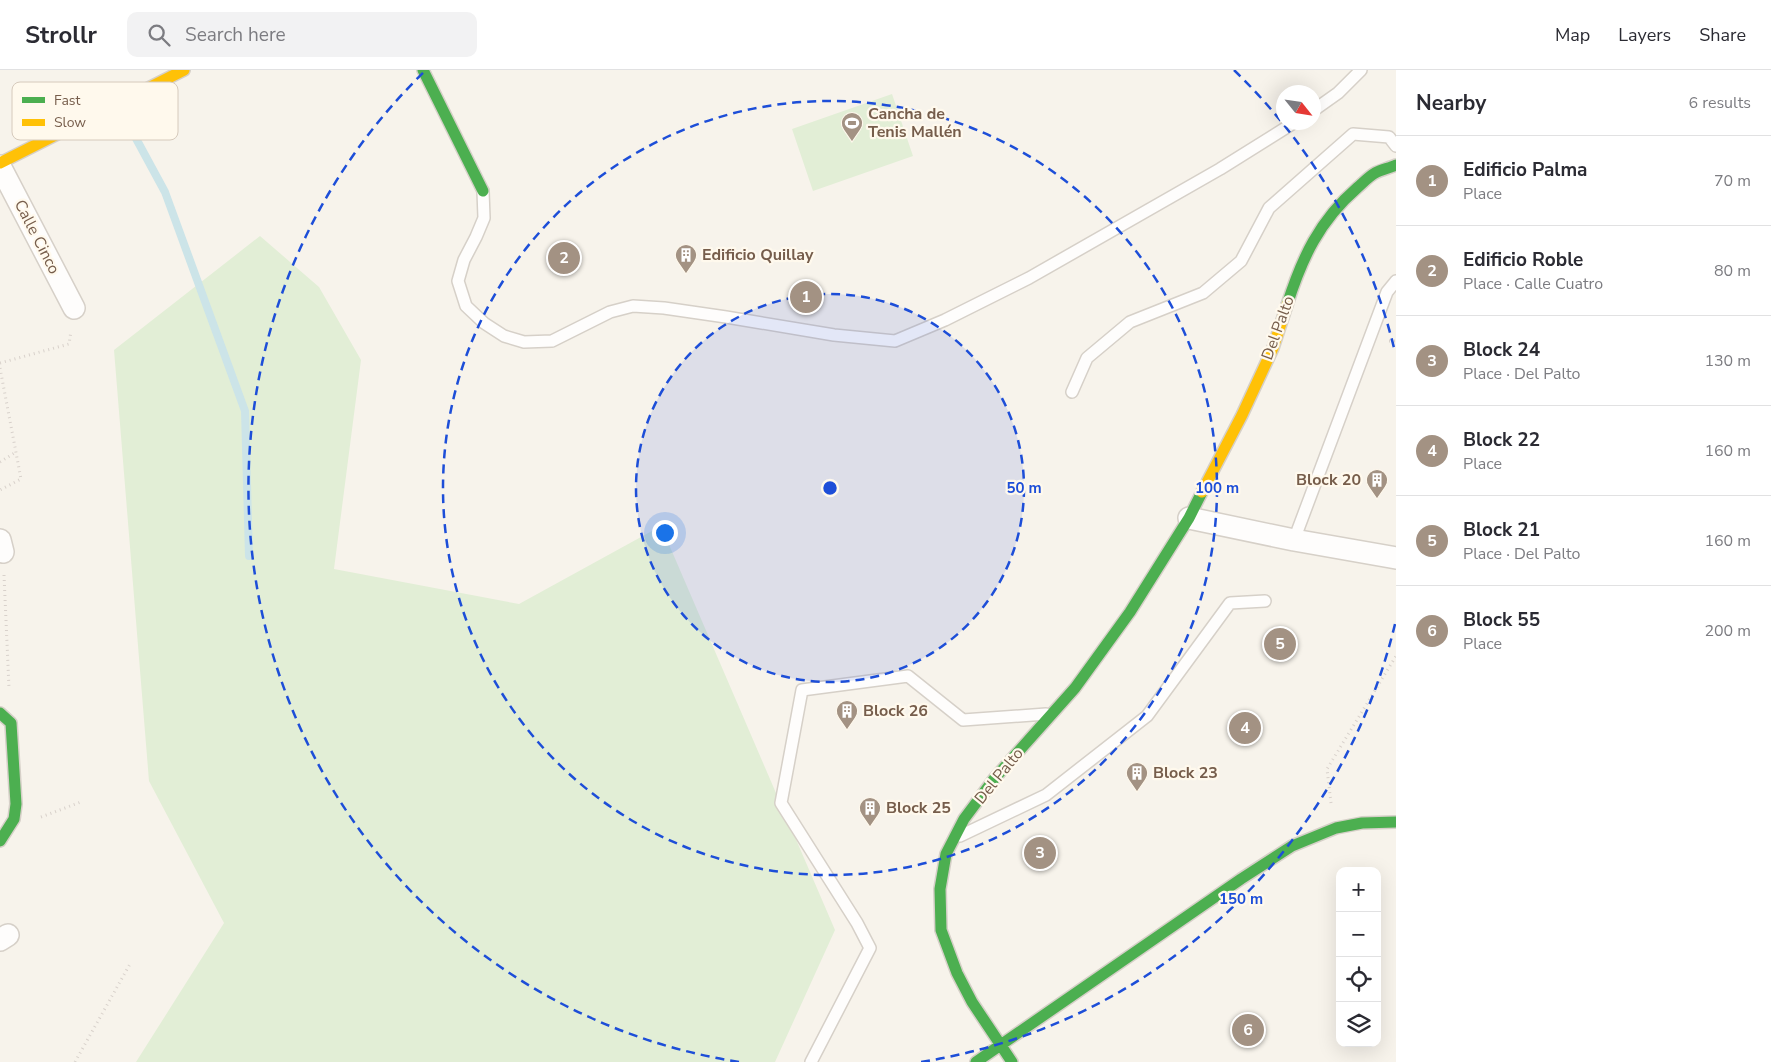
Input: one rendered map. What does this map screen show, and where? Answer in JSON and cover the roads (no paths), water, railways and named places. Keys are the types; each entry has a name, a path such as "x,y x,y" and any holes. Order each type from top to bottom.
{"street":[{"path":"161,82 184,70"},
{"path":"423,70 482,191"},
{"path":"0,164 47,140"},
{"name":"Calle Cinco","path":"0,164 74,308"},
{"name":"Del Palto","path":"1012,1062 972,1002 956,973 941,930 940,889 946,854 964,819 994,779 1075,688 1130,612 1189,518 1242,415 1273,348 1294,284 1312,242 1326,219 1349,195 1375,173 1396,165"},
{"path":"1189,518 1294,540 1396,558"},
{"path":"0,713 11,723 16,804 14,819 0,841"},
{"path":"976,1062 1282,854 1335,828 1357,824 1396,822"}],"lane":[{"path":"1321,105 1338,93 1361,70"},
{"path":"482,191 484,218 464,260 458,281 466,306 484,323 504,336 524,342 552,341 610,312 633,306 717,315 834,334 895,341 945,320 1029,278 1220,169 1282,130"},
{"path":"1072,392 1087,358 1130,322 1203,293 1241,261 1269,208 1353,134 1389,136 1396,146"},
{"path":"1294,540 1387,292 1396,281"},
{"path":"954,839 1046,795 1147,716 1230,603 1265,601"},
{"path":"812,1062 870,948 858,923 781,803 802,690 908,676 963,720 1053,713"}],"waterway":[{"path":"137,140 165,192 245,411 249,556"}],"place":[{"name":"Cancha de Tenis Mallén","path":"852,142"},
{"name":"Edificio Roble","path":"564,258"},
{"name":"Edificio Quillay","path":"686,274"},
{"name":"Edificio Palma","path":"806,297"},
{"name":"Block 20","path":"1377,499"},
{"name":"Block 21","path":"1280,644"},
{"name":"Block 22","path":"1245,728"},
{"name":"Block 26","path":"847,730"},
{"name":"Block 23","path":"1137,792"},
{"name":"Block 25","path":"870,827"},
{"name":"Block 24","path":"1040,853"},
{"name":"Block 55","path":"1248,1030"}]}
